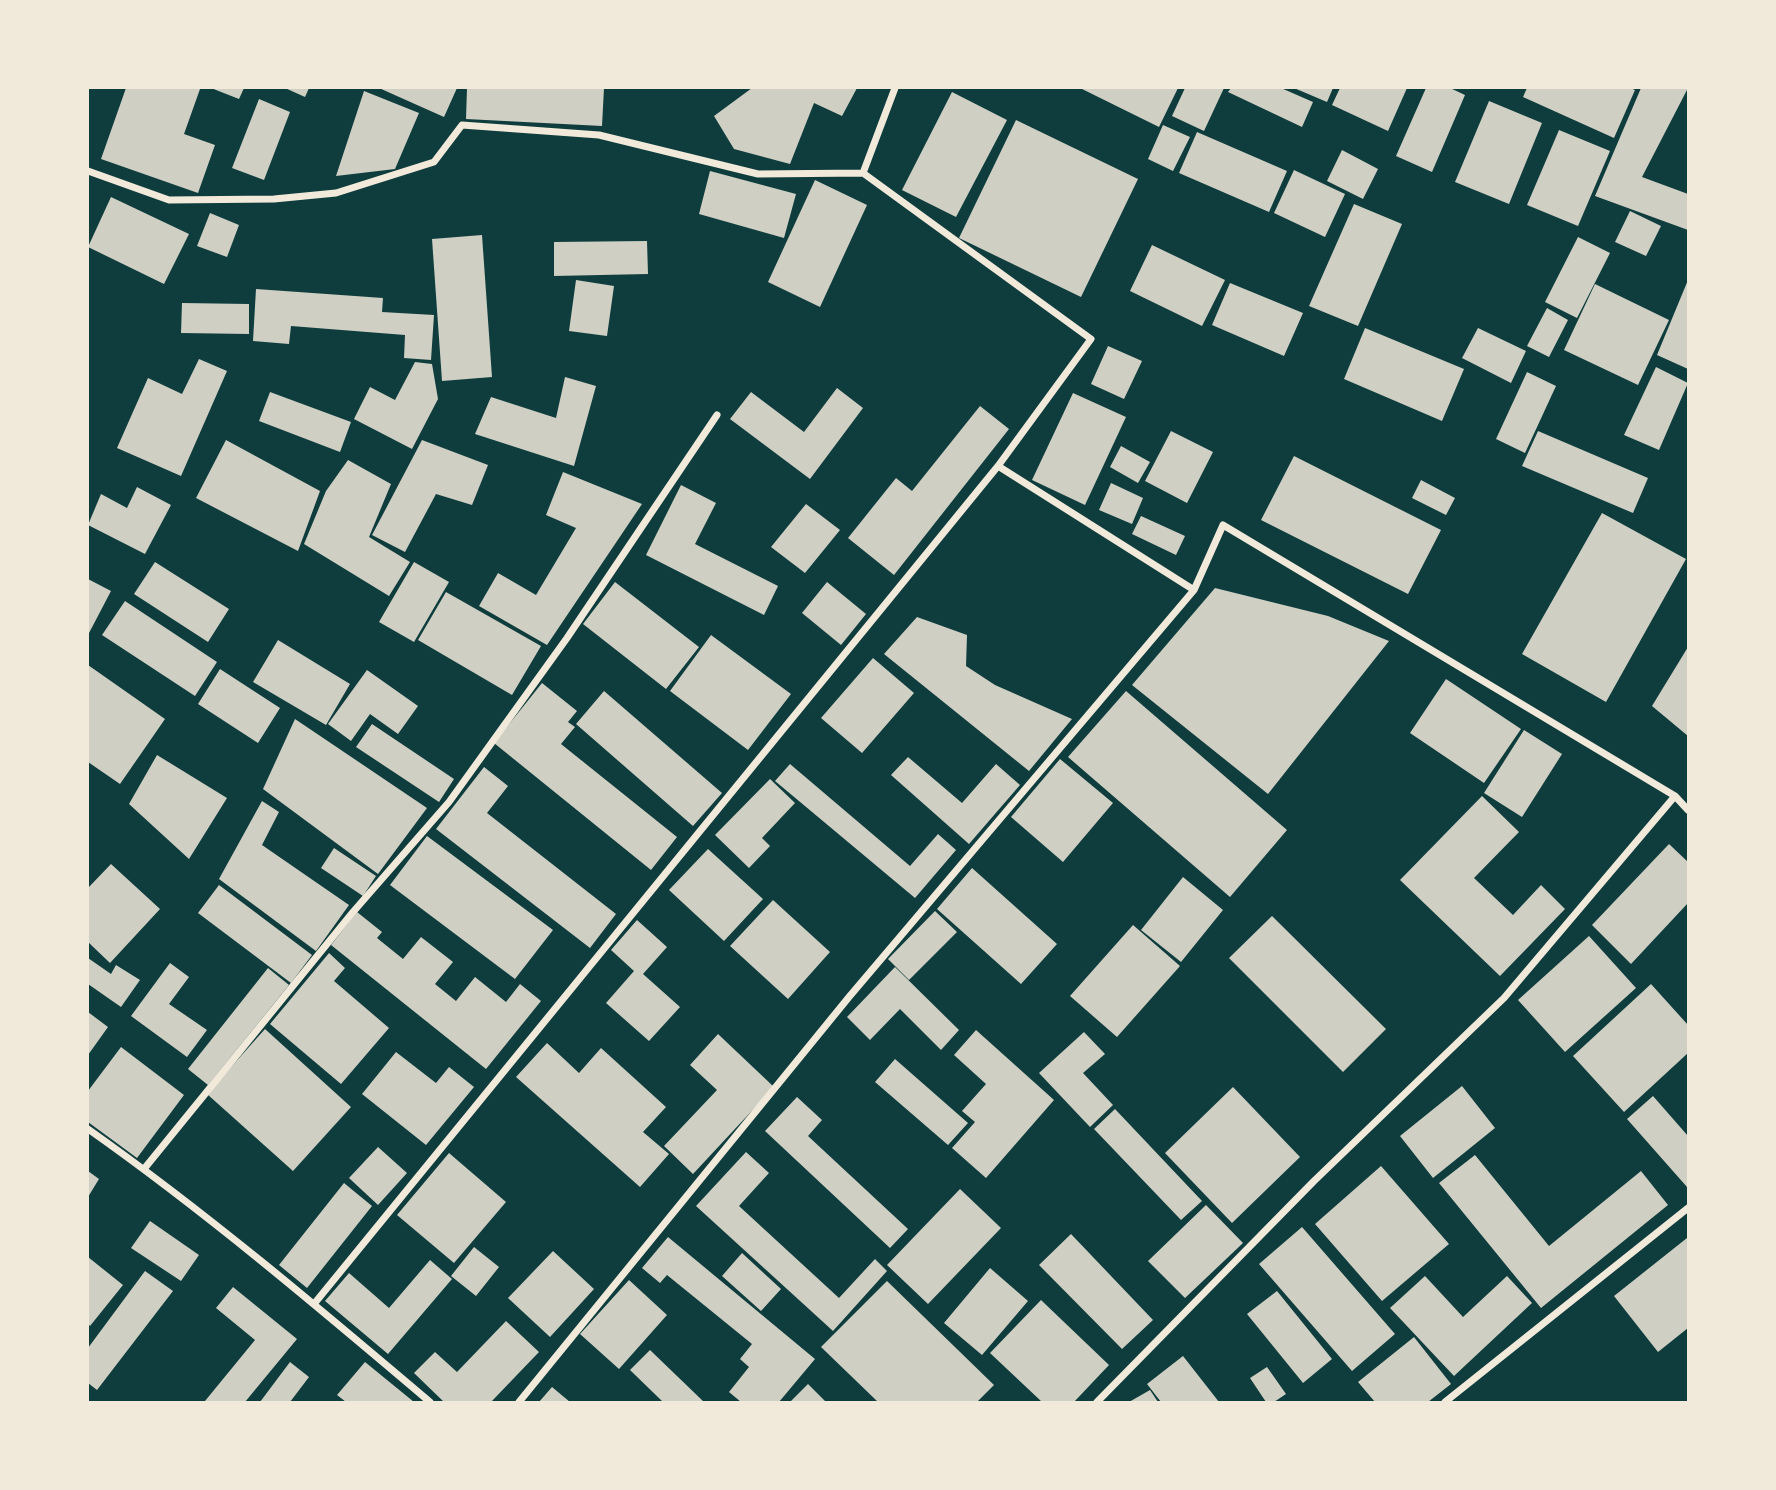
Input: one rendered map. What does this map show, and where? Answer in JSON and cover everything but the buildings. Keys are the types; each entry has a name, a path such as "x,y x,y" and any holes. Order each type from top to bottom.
{"street":[{"path":"863,173 895,88"},
{"path":"88,171 169,200 274,200 336,193 434,162 463,125 599,135 758,174 863,173 1091,339 998,466 314,1304"},
{"path":"144,1169 353,912 449,802 567,638 717,415"},
{"path":"998,466 1194,590"},
{"path":"519,1402 849,998 1194,590 1223,525 1675,796 1689,810"},
{"path":"1097,1402 1314,1181 1504,998 1675,796"},
{"path":"88,1129 144,1169 314,1304 430,1402"},
{"path":"1445,1402 1689,1208"}]}
